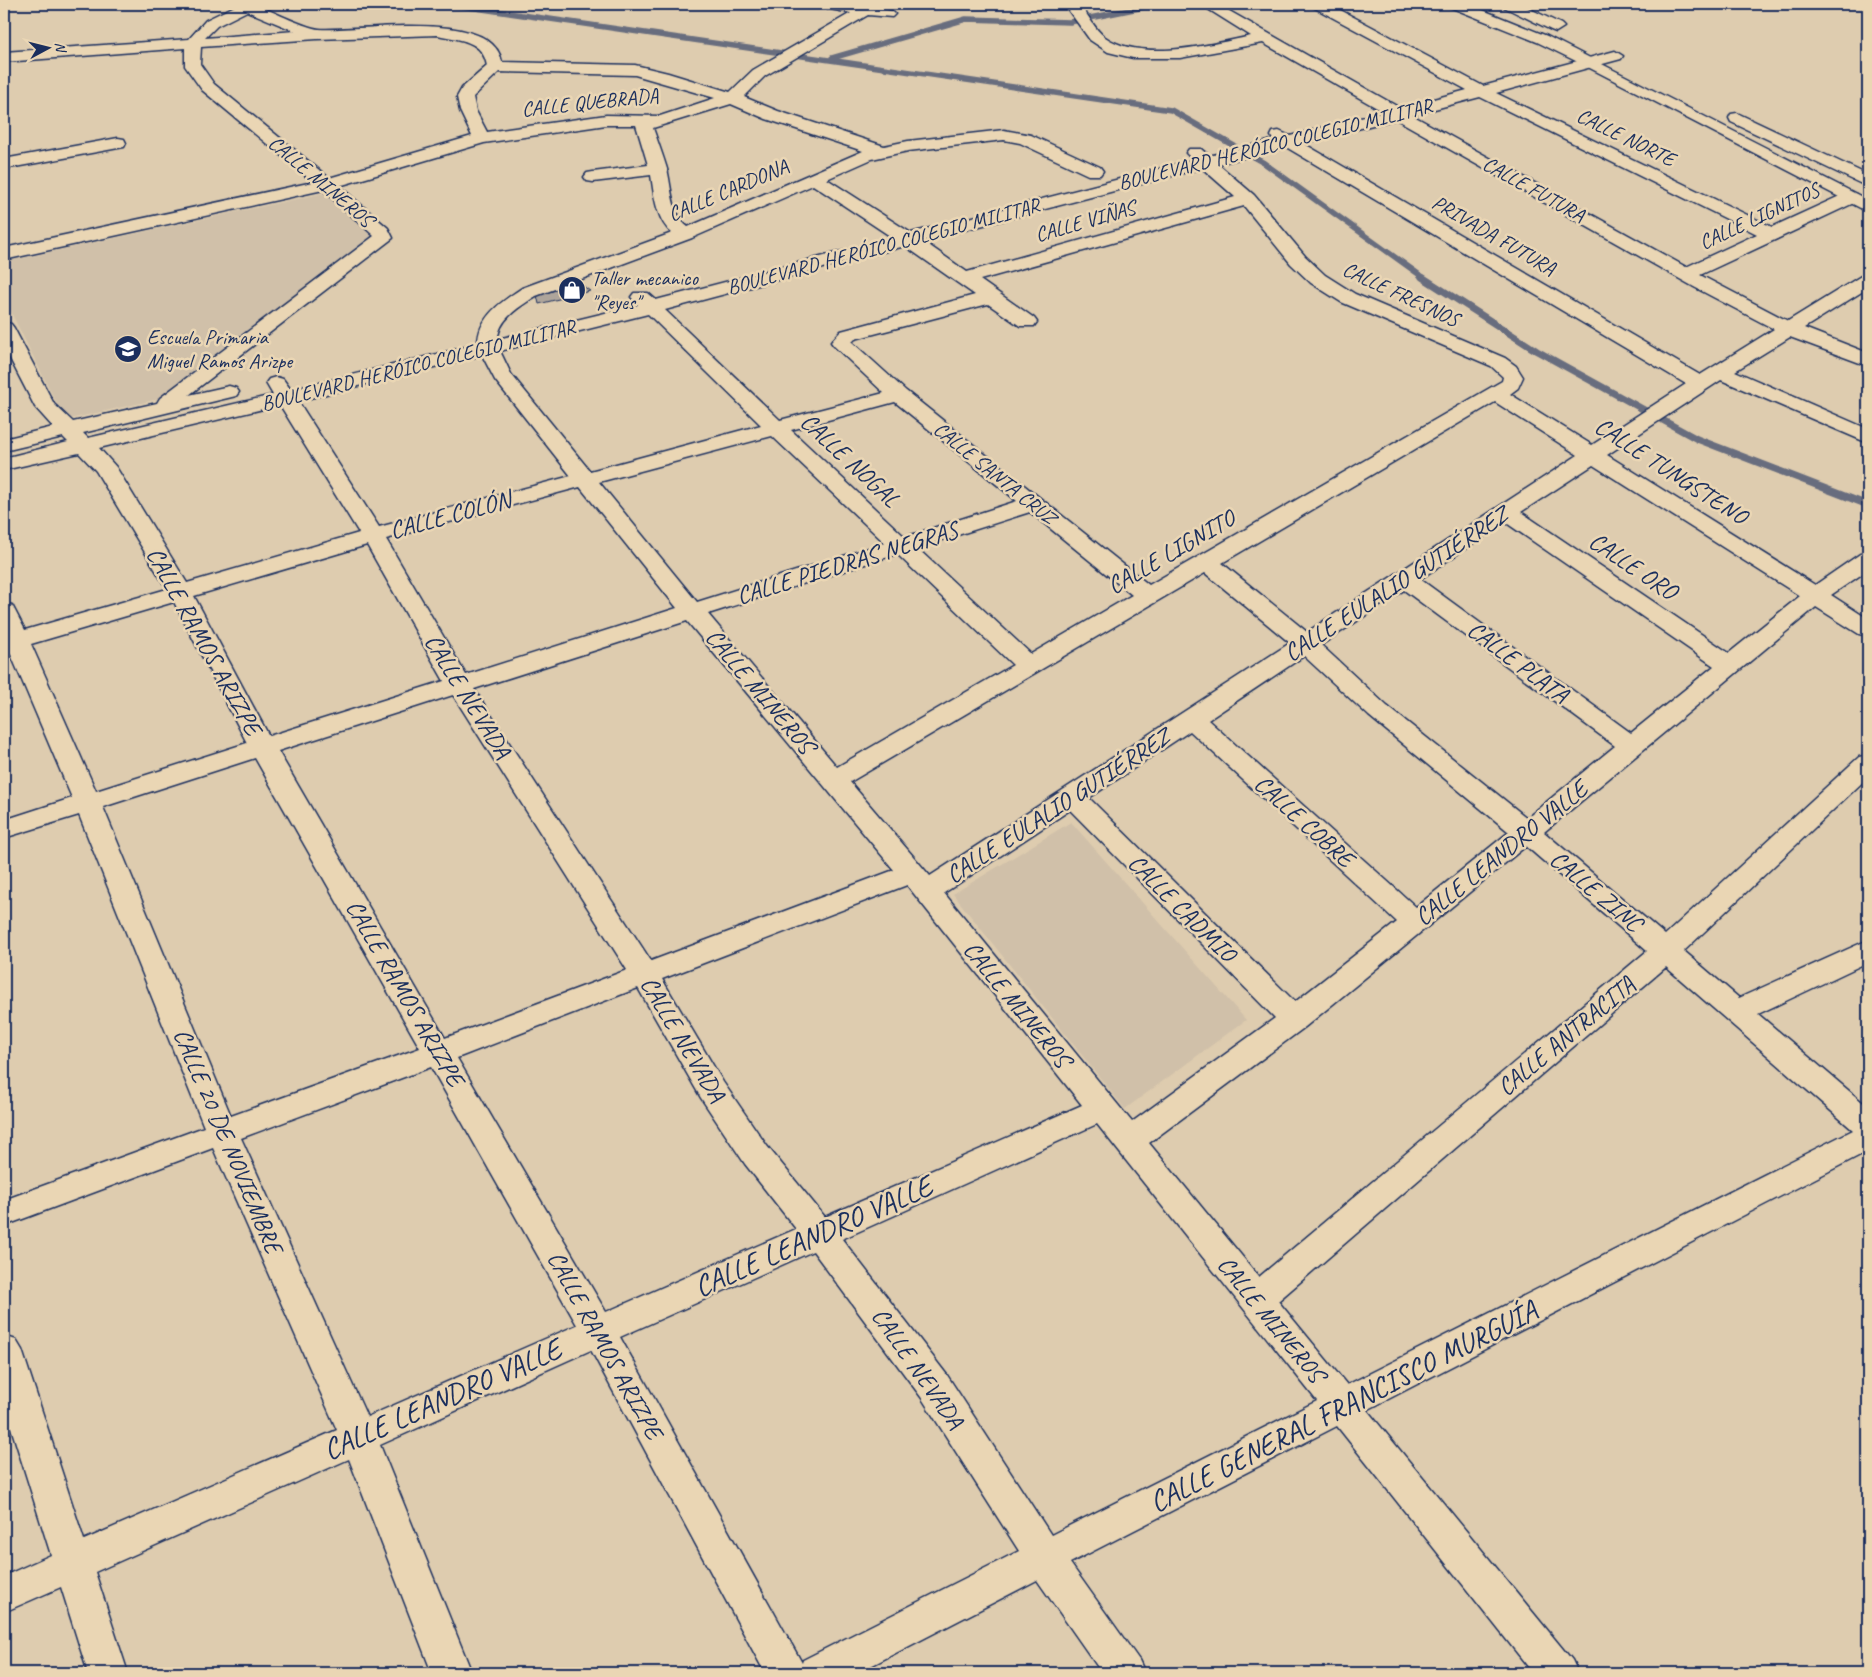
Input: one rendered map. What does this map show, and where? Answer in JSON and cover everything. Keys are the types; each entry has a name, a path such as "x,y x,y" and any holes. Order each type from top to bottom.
{"street":[{"path":"824,4 887,14"},
{"path":"1071,4 1100,41 1128,51 1174,54 1265,38"},
{"name":"CALLE FUTURA","path":"1207,4 1375,102 1686,274 1787,328 1838,350 1868,360"},
{"name":"CALLE NORTE","path":"1318,4 1460,81 1771,234"},
{"path":"1455,4 1569,52"},
{"path":"1509,4 1569,33"},
{"path":"194,44 207,25 250,5 317,34"},
{"name":"CALLE QUEBRADA","path":"4,254 327,184 482,138 606,120 657,120 732,98 743,90 759,73 865,11"},
{"path":"4,57 317,34 438,30 474,39 485,45 493,54 495,67"},
{"name":"CALLE MINEROS","path":"133,434 160,408 384,238 382,232 327,184 220,98 200,78 192,64 194,44"},
{"name":"BOULEVARD HERÓICO COLEGIO MILITAR","path":"1432,88 1569,52 1615,56 1632,64"},
{"path":"1592,54 1868,207"},
{"name":"BOULEVARD HERÓICO COLEGIO MILITAR","path":"4,464 133,434 280,390 488,339 653,307 900,228 1206,152 1287,141 1397,114 1482,91 1592,54"},
{"path":"482,138 466,108 464,98 466,91 495,67 635,70 662,76 732,98 772,115 881,151"},
{"name":"BOULEVARD HERÓICO COLEGIO MILITAR","path":"1357,106 1404,94"},
{"path":"1720,109 1868,182"},
{"path":"657,120 644,126 658,169 670,219 675,226 686,234"},
{"name":"BOULEVARD HERÓICO COLEGIO MILITAR","path":"1264,128 1292,122"},
{"name":"PRIVADA FUTURA","path":"1264,128 1700,384"},
{"name":"CALLE CARDONA","path":"488,339 507,307 529,292 557,280 686,234 813,177 881,151 1004,135 1025,139 1094,171"},
{"path":"4,164 118,143"},
{"name":"CALLE FRESNOS","path":"1184,148 1206,152 1298,260 1318,279 1348,298 1498,362"},
{"name":"BOULEVARD HERÓICO COLEGIO MILITAR","path":"1066,178 1113,166"},
{"path":"593,177 658,169"},
{"path":"813,177 900,228 964,279 1027,322"},
{"name":"CALLE LIGNITOS","path":"1686,274 1850,198"},
{"name":"CALLE VIÑAS","path":"964,279 1248,199"},
{"name":"BOULEVARD HERÓICO COLEGIO MILITAR","path":"859,232 900,228"},
{"name":"BOULEVARD HERÓICO COLEGIO MILITAR","path":"488,339 636,292 682,280"},
{"name":"CALLE EULALIO GUTIÉRREZ","path":"4,1213 645,975 919,882 1071,796 1192,719 1787,328 1864,289"},
{"name":"CALLE NOGAL","path":"636,292 776,428 1029,666"},
{"name":"CALLE SANTA CRUZ","path":"990,297 848,335 842,338 841,342 899,395 1149,597"},
{"name":"CALLE RAMOS ARIZPE","path":"6,337 45,407 104,467 181,593 262,747 440,1052 598,1330 786,1673"},
{"name":"CALLE MINEROS","path":"488,339 502,376 692,611 919,882 1558,1673"},
{"name":"CALLE LIGNITO","path":"834,780 1496,394 1511,384 1512,377 1509,370 1498,362"},
{"path":"1721,372 1868,437"},
{"name":"BOULEVARD HERÓICO COLEGIO MILITAR","path":"4,445 160,408 280,390"},
{"name":"CALLE NEVADA","path":"280,390 372,536 459,685 645,975 718,1098 756,1154 820,1234 934,1386 1045,1559 1125,1673"},
{"name":"CALLE TUNGSTENO","path":"1496,394 1594,454 1868,629"},
{"name":"CALLE COLÓN","path":"10,642 372,536 899,395"},
{"name":"CALLE PIEDRAS NEGRAS","path":"4,829 1032,504"},
{"name":"CALLE ORO","path":"1505,512 1730,665"},
{"name":"CALLE LEANDRO VALLE","path":"1129,1141 1294,1019 1415,923 1815,596 1868,559"},
{"name":"CALLE ZINC","path":"1208,563 1256,600 1378,711 1527,832 1868,1125"},
{"name":"CALLE PLATA","path":"1406,579 1631,746"},
{"name":"CALLE 20 DE NOVIEMBRE","path":"4,610 10,642 87,802 222,1132 358,1436 452,1673"},
{"name":"CALLE COBRE","path":"1192,719 1415,923"},
{"name":"CALLE ANTRACITA","path":"1256,1300 1666,951 1868,763"},
{"name":"CALLE CADMIO","path":"1071,796 1294,1019"},
{"path":"1737,1011 1868,950"},
{"name":"CALLE LEANDRO VALLE","path":"4,1594 1102,1109"},
{"name":"CALLE GENERAL FRANCISCO MURGUÍA","path":"817,1673 1045,1559 1868,1138"},
{"path":"4,1350 108,1673"}],"shaded area":[{"name":"Escuela Primaria Miguel Ramos Arizpe","path":"324,193 376,238 159,399 65,420 4,298 4,262"},
{"path":"1071,822 1246,1020 1125,1109 953,894"}],"building":[{"name":"Taller mecanico \"Reyes\"","path":"572,278 590,291 539,304 537,295 560,289 557,282"}],"waterway":[{"path":"448,4 1171,110 1264,163 1424,278"},
{"path":"832,58 966,19 1070,22 1159,4"},
{"path":"1422,277 1537,351 1697,439 1868,505"}],"place":[{"name":"Taller mecanico \"Reyes\"","path":"572,290"},
{"name":"Escuela Primaria Miguel Ramos Arizpe","path":"128,349"}]}
